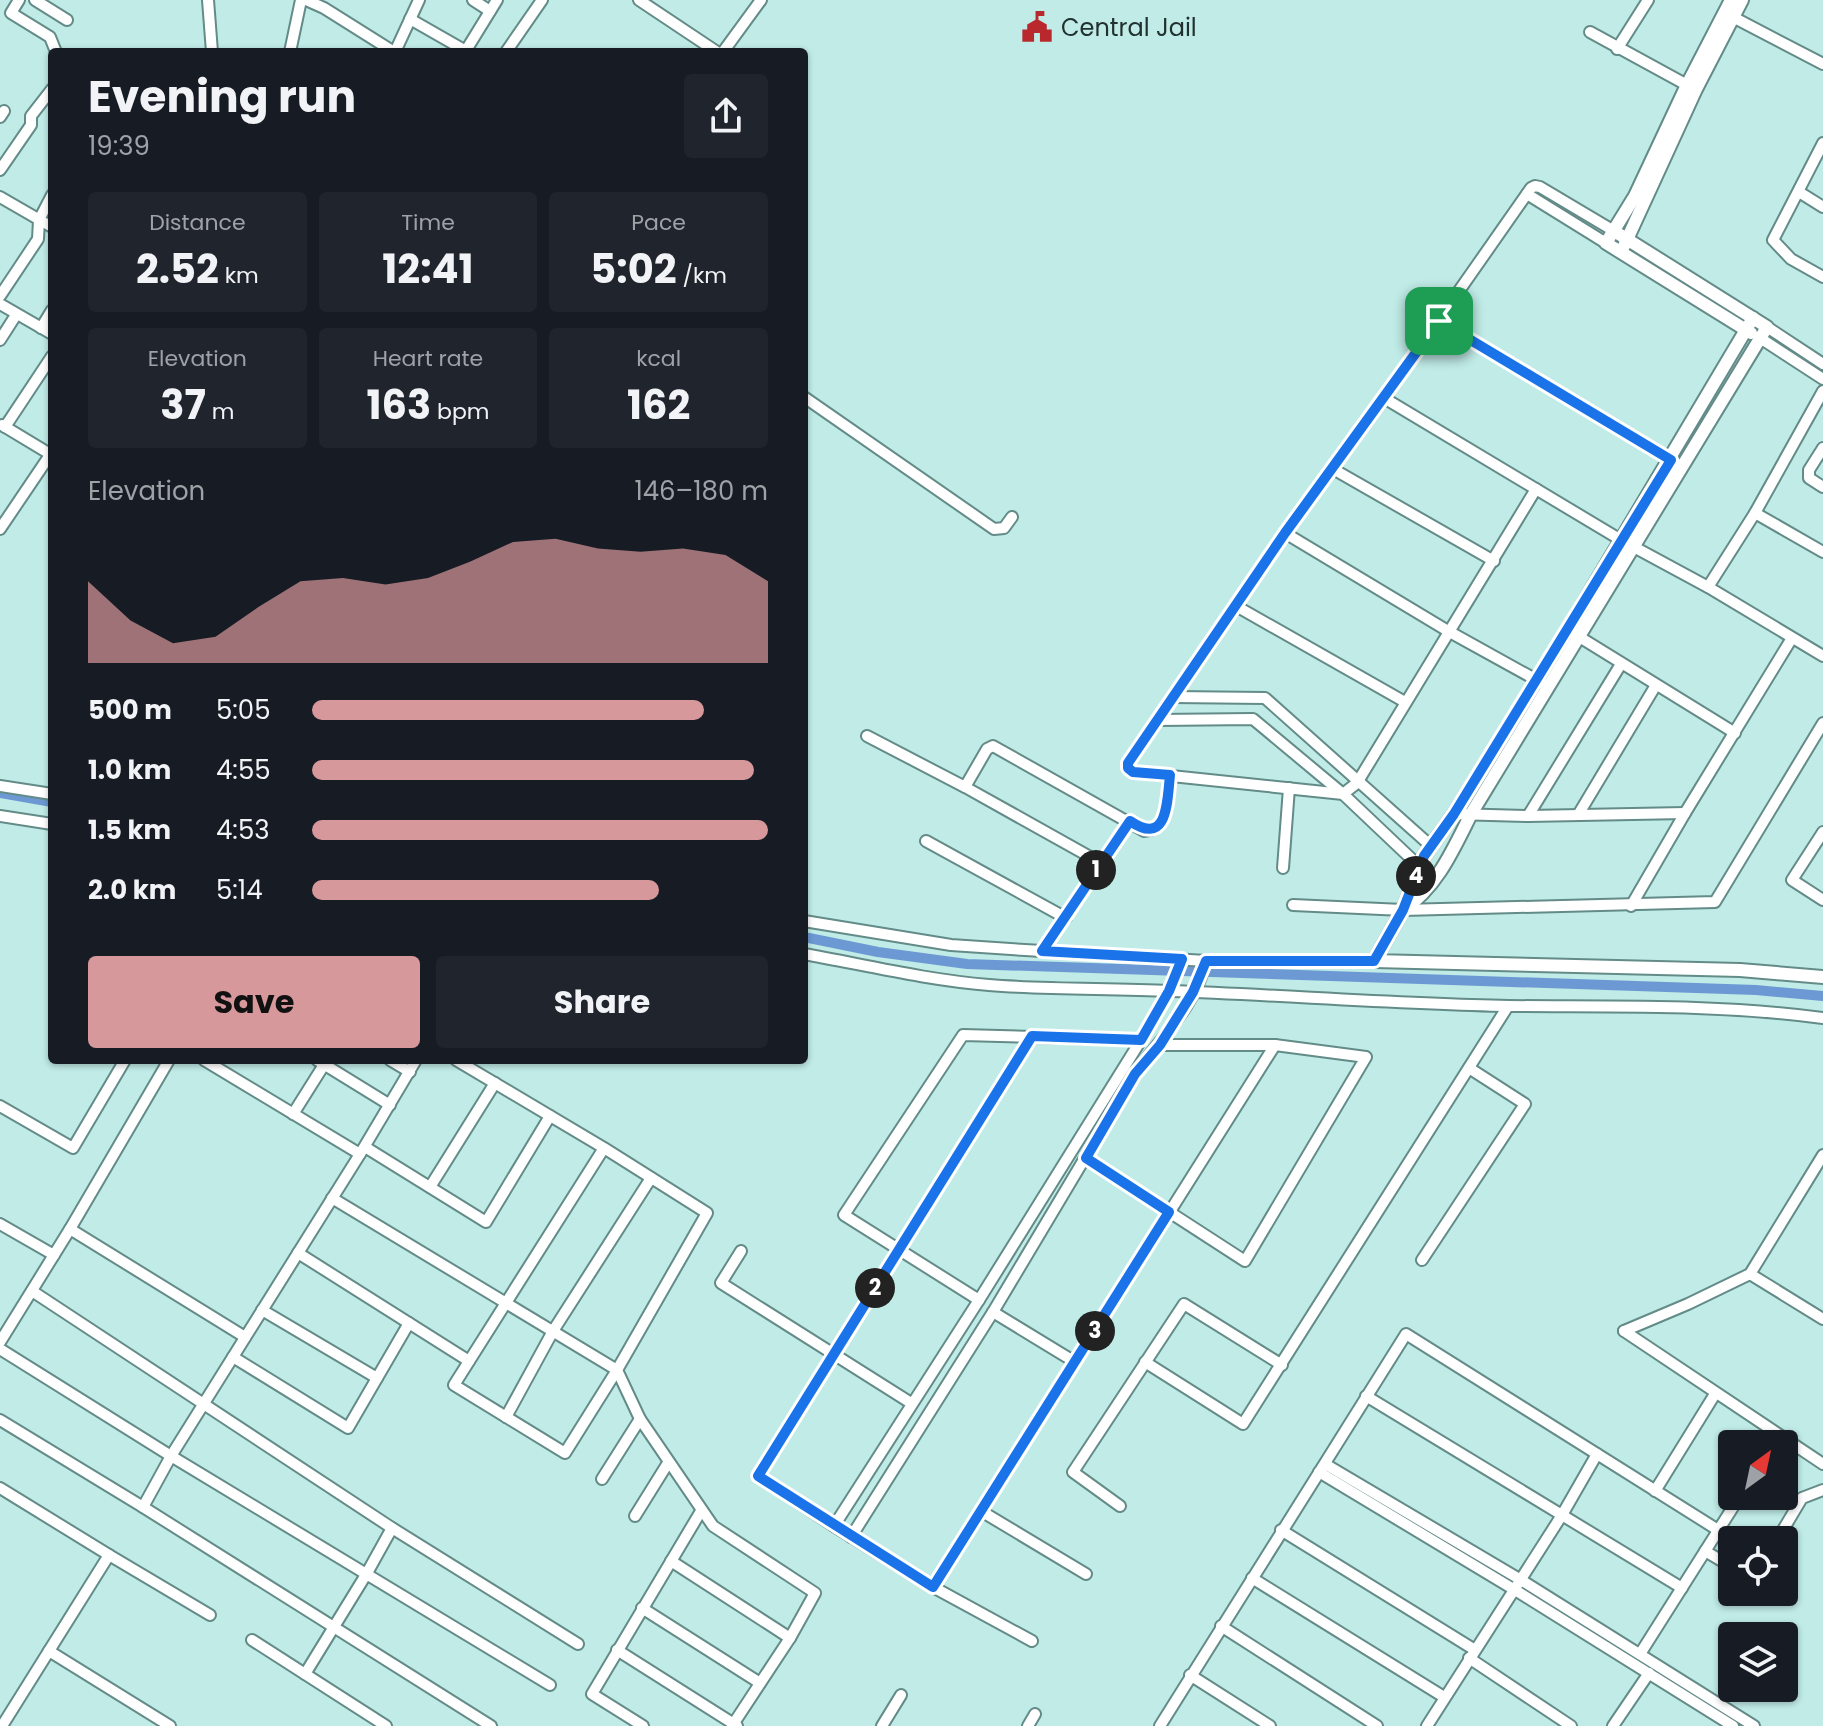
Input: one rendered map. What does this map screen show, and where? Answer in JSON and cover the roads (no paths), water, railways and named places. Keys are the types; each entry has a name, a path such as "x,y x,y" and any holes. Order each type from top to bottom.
{"main road":[{"path":"1620,252 1730,16 1731,0"},
{"path":"1403,910 1424,893 1445,867 1542,684 1676,463 1764,332 1606,243 1635,196 1687,85 1742,0"},
{"path":"1614,231 1750,324"},
{"path":"1676,463 1750,324"},
{"path":"1542,684 1431,846 1403,910 1374,961 1740,970 1823,977"}],"street":[{"path":"19,0 11,13 50,37 54,48"},
{"path":"35,0 67,20"},
{"path":"208,0 212,48"},
{"path":"291,48 304,0 324,8 389,48"},
{"path":"473,0 490,11"},
{"path":"468,48 497,0"},
{"path":"509,48 542,0"},
{"path":"639,0 714,48"},
{"path":"723,48 761,0"},
{"path":"1617,49 1648,0"},
{"path":"397,48 415,2"},
{"path":"1730,16 1823,64"},
{"path":"410,19 459,48"},
{"path":"1590,32 1687,85"},
{"path":"0,170 31,125 31,116 48,94"},
{"path":"1823,143 1773,240 1791,259 1823,277"},
{"path":"1536,489 1357,783 1343,794 1133,772 1128,768 1128,763 1285,533 1527,194 1535,186 1540,187 1614,231"},
{"path":"1799,192 1823,207"},
{"path":"1527,194 1606,243"},
{"path":"0,198 48,225"},
{"path":"0,296 38,239 39,220 48,203"},
{"path":"0,304 48,332"},
{"path":"0,340 16,315"},
{"path":"41,328 48,317"},
{"path":"1439,321 1676,463"},
{"path":"1764,332 1823,364"},
{"path":"1764,332 1823,379"},
{"path":"48,362 2,426 48,451"},
{"path":"1708,587 1755,513 1823,391"},
{"path":"1384,398 1823,656"},
{"path":"808,400 994,529 1004,528 1012,517"},
{"path":"1823,448 1809,470 1809,478 1823,487"},
{"path":"0,529 48,457"},
{"path":"1333,469 1494,561"},
{"path":"1755,513 1823,552"},
{"path":"1285,533 1542,684"},
{"path":"1236,606 1405,702"},
{"path":"1573,633 1735,733"},
{"path":"1631,906 1792,638"},
{"path":"1528,816 1621,664"},
{"path":"1578,815 1656,685"},
{"path":"1173,697 1265,698 1431,846"},
{"path":"1158,720 1253,719 1343,794 1420,867"},
{"path":"1293,905 1403,910 1715,902 1823,723"},
{"path":"867,736 1101,863"},
{"path":"965,787 987,749 993,746 1144,831 1152,830 1162,822 1170,775"},
{"path":"0,786 48,793"},
{"path":"1283,868 1289,788"},
{"path":"1454,814 1685,813"},
{"path":"0,816 48,823"},
{"path":"1042,951 1130,821"},
{"path":"1823,832 1792,880 1823,900"},
{"path":"926,841 1066,918"},
{"path":"808,922 951,945 1205,965 1374,961"},
{"path":"808,955 926,977 1071,991 1195,988 1508,1006 1583,1005 1786,1013 1823,1018"},
{"path":"834,1526 1141,1040 1181,962"},
{"path":"851,1537 993,1312 1135,1074 1160,1045 1195,988 1205,965"},
{"path":"1145,1362 1243,1424 1508,1006"},
{"path":"979,1300 844,1215 963,1035 1141,1040"},
{"path":"1032,1036 758,1476 933,1587 1032,1641"},
{"path":"1086,1158 1245,1261 1366,1057 1275,1045 1160,1045"},
{"path":"933,1587 1275,1045"},
{"path":"0,1106 73,1148 123,1064"},
{"path":"0,1342 167,1064"},
{"path":"211,1064 293,1114 430,1187 486,1222 550,1116"},
{"path":"293,1114 321,1064"},
{"path":"328,1064 390,1105"},
{"path":"397,1064 410,1072"},
{"path":"143,1507 171,1456 414,1064"},
{"path":"463,1064 604,1148 707,1213 617,1370 565,1453 454,1385 604,1148"},
{"path":"1422,1260 1525,1104 1469,1068"},
{"path":"430,1187 495,1083"},
{"path":"1762,1430 1624,1331 1750,1274 1823,1155"},
{"path":"506,1417 553,1331 651,1178"},
{"path":"332,1198 617,1370 640,1419 713,1526 815,1593 735,1725 617,1650"},
{"path":"0,1224 54,1255"},
{"path":"70,1229 245,1337"},
{"path":"741,1251 721,1283 911,1403"},
{"path":"298,1253 469,1361"},
{"path":"1750,1274 1823,1319"},
{"path":"32,1291 392,1528 578,1644"},
{"path":"1120,1506 1073,1472 1184,1304 1282,1365"},
{"path":"262,1310 377,1378"},
{"path":"993,1312 1075,1362"},
{"path":"233,1357 348,1428 409,1323"},
{"path":"1160,1726 1406,1334 1718,1530 1640,1654"},
{"path":"0,1349 550,1685"},
{"path":"1655,1491 1715,1394"},
{"path":"1366,1396 1682,1588"},
{"path":"602,1479 640,1419"},
{"path":"0,1420 334,1625 491,1726"},
{"path":"1798,1452 1823,1464"},
{"path":"1427,1726 1562,1515 1597,1454"},
{"path":"635,1516 668,1463"},
{"path":"1322,1468 1640,1654 1754,1726"},
{"path":"0,1488 210,1615"},
{"path":"1785,1526 1802,1498 1823,1490"},
{"path":"643,1726 592,1694 701,1511"},
{"path":"981,1511 1086,1574"},
{"path":"305,1674 392,1528"},
{"path":"1281,1530 1472,1654 1571,1726"},
{"path":"1705,1551 1718,1559"},
{"path":"2,1726 109,1555"},
{"path":"671,1561 790,1638"},
{"path":"1252,1578 1444,1697"},
{"path":"1518,1585 1733,1726"},
{"path":"642,1608 760,1683"},
{"path":"1221,1626 1377,1726"},
{"path":"252,1640 386,1726"},
{"path":"49,1651 170,1726"},
{"path":"1613,1726 1649,1673"},
{"path":"1190,1675 1270,1726"},
{"path":"882,1726 901,1695"},
{"path":"1028,1726 1035,1714"}],"waterway":[{"path":"0,793 48,801"},
{"path":"808,938 878,952 967,964 1756,990 1823,996"}],"place":[{"name":"Central Jail","path":"1037,27"}]}
